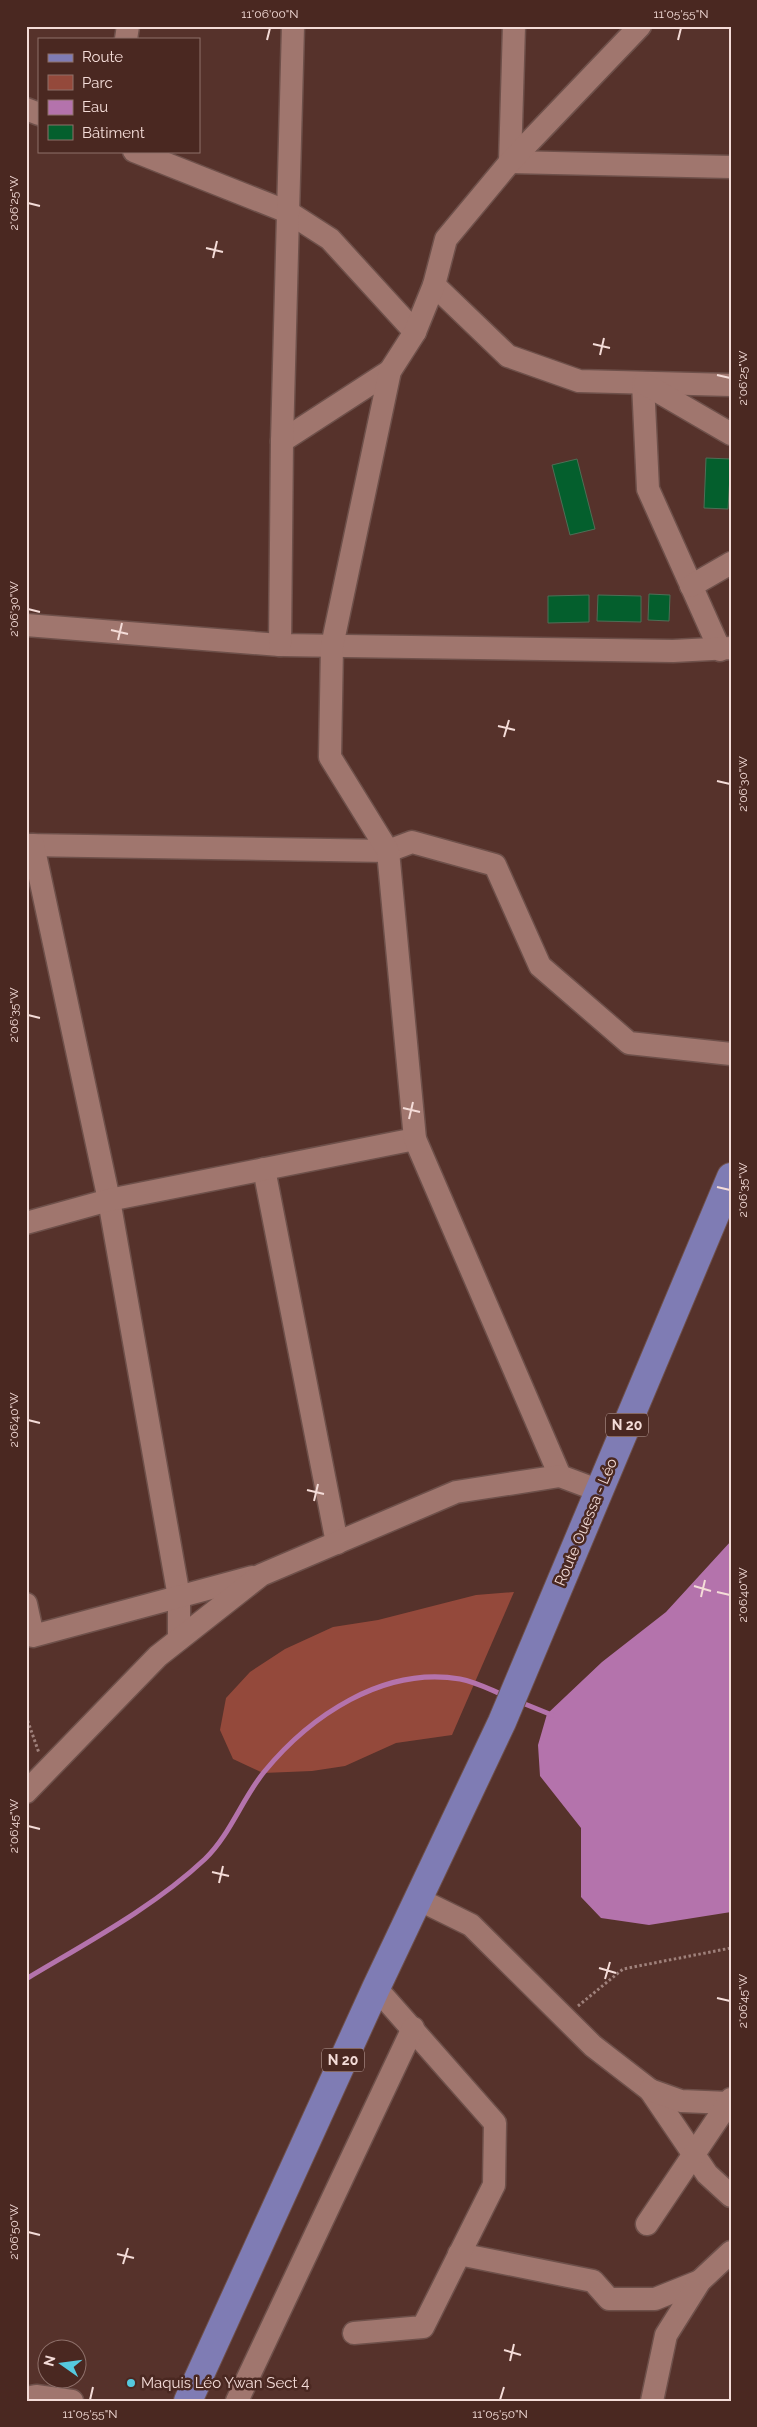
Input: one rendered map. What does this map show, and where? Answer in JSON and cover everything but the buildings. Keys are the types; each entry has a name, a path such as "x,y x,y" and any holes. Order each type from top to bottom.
{"main road":[{"name":"Route Ouessa - Léo","path":"418,1898 502,1722 731,1178"},
{"name":"N 20","path":"188,2401 418,1898"}],"street":[{"path":"280,645 282,441 293,26"},
{"path":"510,162 514,26"},
{"path":"560,1476 415,1139 388,851 330,757 332,646 390,371 415,332 434,284 446,239 510,162 640,26"},
{"path":"26,109 38,114"},
{"path":"137,152 288,212 330,238 415,332"},
{"path":"510,162 731,167"},
{"path":"434,284 508,356 579,381 731,385"},
{"path":"282,441 390,371"},
{"path":"643,383 731,434"},
{"path":"26,625 280,645 725,649 691,586 648,489 643,383"},
{"path":"691,586 731,563"},
{"path":"179,1639 179,1597 109,1200 29,845 388,851 412,842 495,865 540,966 629,1043 731,1054"},
{"path":"26,1223 109,1200 415,1139"},
{"path":"264,1169 337,1543"},
{"path":"26,1604 33,1636 261,1575 456,1492 560,1476 600,1491"},
{"path":"26,1792 158,1656 261,1575"},
{"path":"418,1898 471,1925 593,2046 650,2090 681,2101 730,2101"},
{"path":"354,2333 423,2327 494,2185 495,2123 376,1988"},
{"path":"237,2401 413,2028"},
{"path":"650,2090 707,2174 731,2196"},
{"path":"647,2224 730,2101"},
{"path":"652,2401 666,2335 700,2281 731,2252"},
{"path":"459,2254 593,2281 609,2299 655,2299 700,2281"},
{"path":"26,2398 36,2396 72,2401"}],"path":[{"path":"26,1716 45,1773"},
{"path":"564,2017 623,1969 731,1948"}],"green space":[{"path":"514,1592 452,1735 396,1743 345,1766 312,1771 263,1773 233,1759 220,1730 226,1698 250,1672 285,1649 333,1627 378,1620 476,1595"}],"water":[{"path":"731,1541 731,1912 649,1925 601,1918 581,1897 581,1828 540,1776 538,1745 547,1714 602,1662 666,1612"}],"waterway":[{"path":"26,1979 142,1909 205,1859 222,1839 256,1783 282,1751 303,1732 350,1700 376,1688 403,1680 431,1677 466,1680 506,1696"},
{"path":"520,1702 552,1715"}],"place":[{"name":"Maquis Léo Ywan Sect 4","path":"131,2383"}]}
